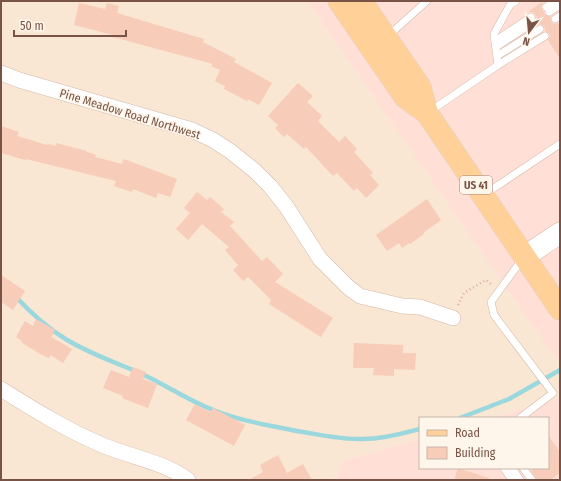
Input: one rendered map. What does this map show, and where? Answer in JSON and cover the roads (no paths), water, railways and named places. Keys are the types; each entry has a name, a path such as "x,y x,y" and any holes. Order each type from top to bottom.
{"main road":[{"name":"US 41","path":"339,1 405,97 427,113"},
{"name":"US 41","path":"361,1 420,87 427,113 560,309"},
{"path":"524,257 560,233"}],"street":[{"name":"Pine Meadow Road Northwest","path":"1,73 19,80 192,130 213,140 255,171 270,186 286,206 320,259 348,288 360,296 402,306 420,307 453,318"},
{"path":"1,388 61,426 101,444 169,469 188,480"}],"lane":[{"path":"386,37 427,1"},
{"path":"498,66 494,34 510,5 516,1"},
{"path":"556,1 548,10 560,5"},
{"path":"496,44 533,19"},
{"path":"497,56 540,29"},
{"path":"427,113 545,36"},
{"path":"483,195 560,144"},
{"path":"521,417 553,393 494,314 491,302 524,257"},
{"path":"505,469 512,480"},
{"path":"513,469 520,480"},
{"path":"524,469 532,480"}],"waterway":[{"path":"16,297 33,314 57,334 74,344 93,354 144,375 217,412 251,422 350,439 381,438 419,429"},
{"path":"463,417 509,399 560,370"}]}
